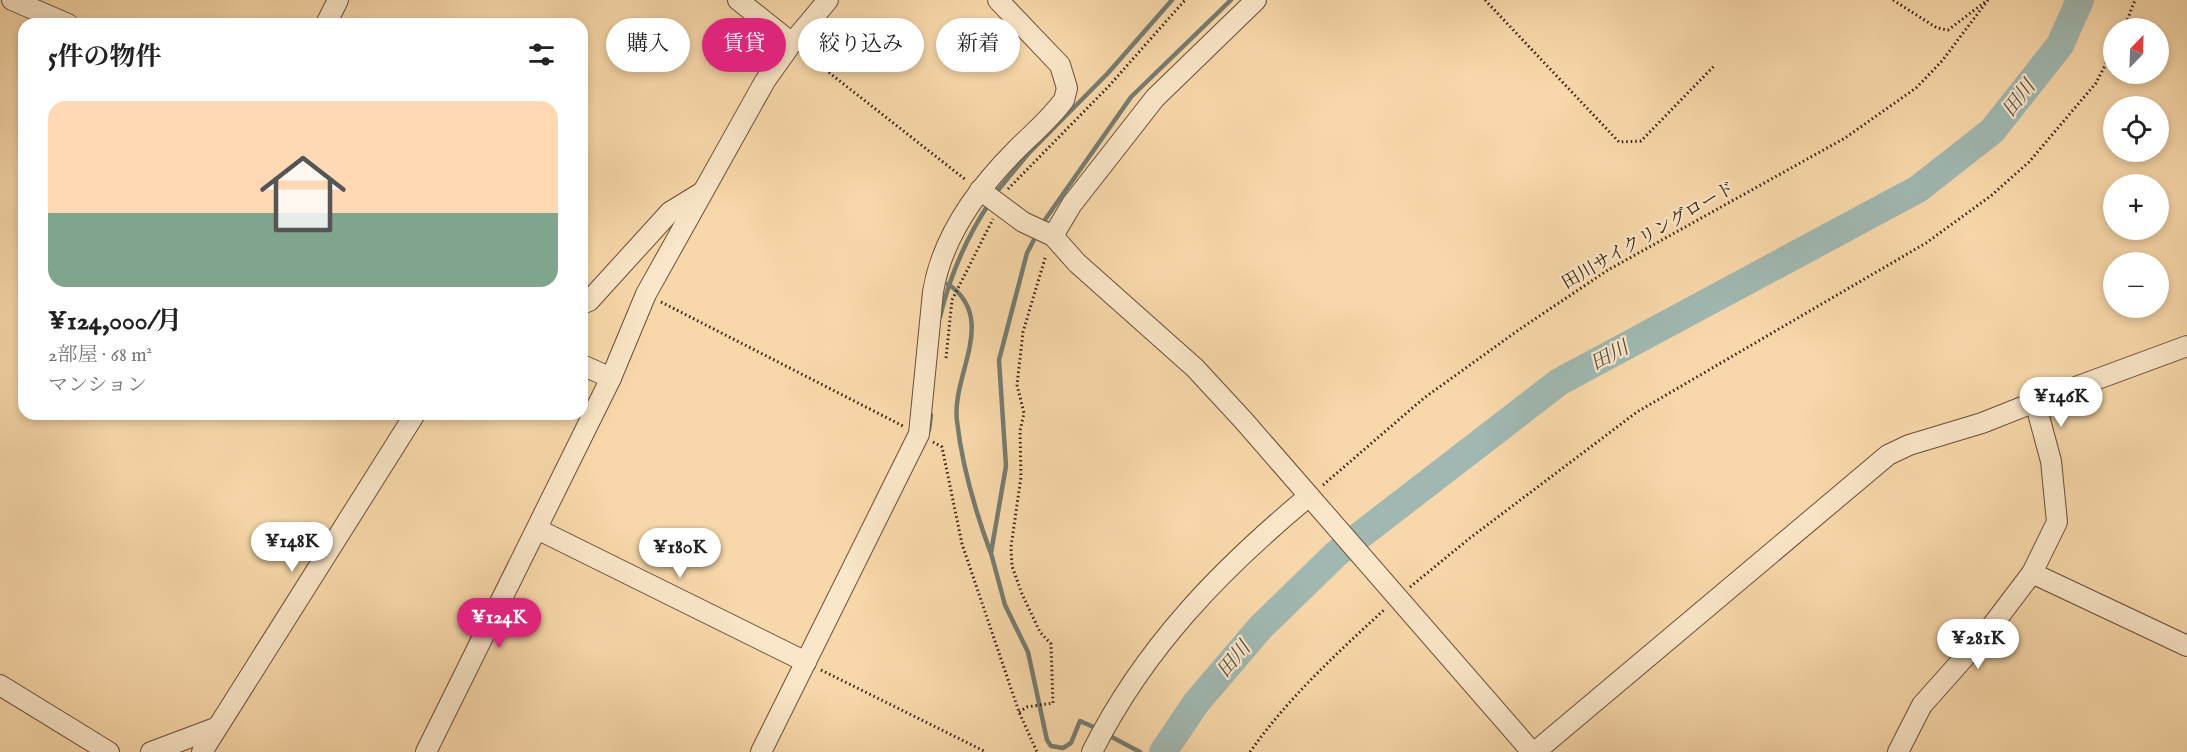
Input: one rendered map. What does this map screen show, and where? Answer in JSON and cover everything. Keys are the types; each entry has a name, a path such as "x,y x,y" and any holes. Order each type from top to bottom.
{"street":[{"path":"12,0 54,18"},
{"path":"329,18 338,0"},
{"path":"738,0 792,43"},
{"path":"426,752 611,378 646,294 765,81 792,43 828,0"},
{"path":"761,752 919,434 935,276 947,246 991,198 1064,100 1067,88 1060,65 998,0"},
{"path":"1053,236 1072,204 1155,98 1256,0"},
{"path":"588,301 670,212 704,191"},
{"path":"991,198 1023,222 1053,236 1077,263 1195,368 1312,497 1395,596 1533,752 1888,455 1903,447 1982,423 2187,346"},
{"path":"588,368 611,378"},
{"path":"1898,752 1922,705 1988,631 2032,573 2057,522 2051,461 2035,402"},
{"path":"202,752 411,420"},
{"path":"1092,752 1129,684 1161,642 1226,571 1312,497"},
{"path":"537,529 806,662"},
{"path":"2032,573 2187,646"},
{"path":"0,685 109,752"},
{"path":"151,752 215,728"}],"path":[{"path":"953,297 991,198 1014,183 1109,86 1185,0"},
{"path":"1485,0 1619,142 1641,141 1715,65"},
{"path":"1893,0 1937,28 1948,30 1988,0"},
{"name":"田川サイクリングロード","path":"1312,497 1424,398 1520,328 1608,270 1845,138 1916,88 1942,62 1988,0"},
{"path":"2128,18 2135,0"},
{"path":"792,43 991,198"},
{"path":"1250,752 1273,719 1395,596 1637,412 1926,243 1992,195 2029,162 2096,82 2103,69"},
{"path":"1019,712 1029,707 1053,703 1051,644 1040,632 1031,614 1012,566 1013,520 1021,477 1020,431 1024,413 1017,385 1023,332 1053,236"},
{"path":"646,294 942,447 962,544 1019,712 1037,752"},
{"path":"806,662 986,752"}],"waterway":[{"path":"994,195 1028,154 1108,73 1172,0"},
{"path":"1042,224 1131,97 1231,0"},
{"name":"田川","path":"1163,752 1196,703 1260,628 1336,554 1559,382 1918,189 1992,131 2060,45 2080,0"},
{"path":"940,317 960,257 973,229 990,202"},
{"path":"1037,234 1027,253 999,360 1006,466 991,553 1005,605 1028,652 1047,740 1051,746 1063,748 1071,743 1080,721 1098,729"},
{"path":"948,284 963,298 970,314 972,331 960,385 957,421 970,488 990,551"},
{"path":"929,430 931,415"},
{"path":"1108,735 1140,752"}]}
